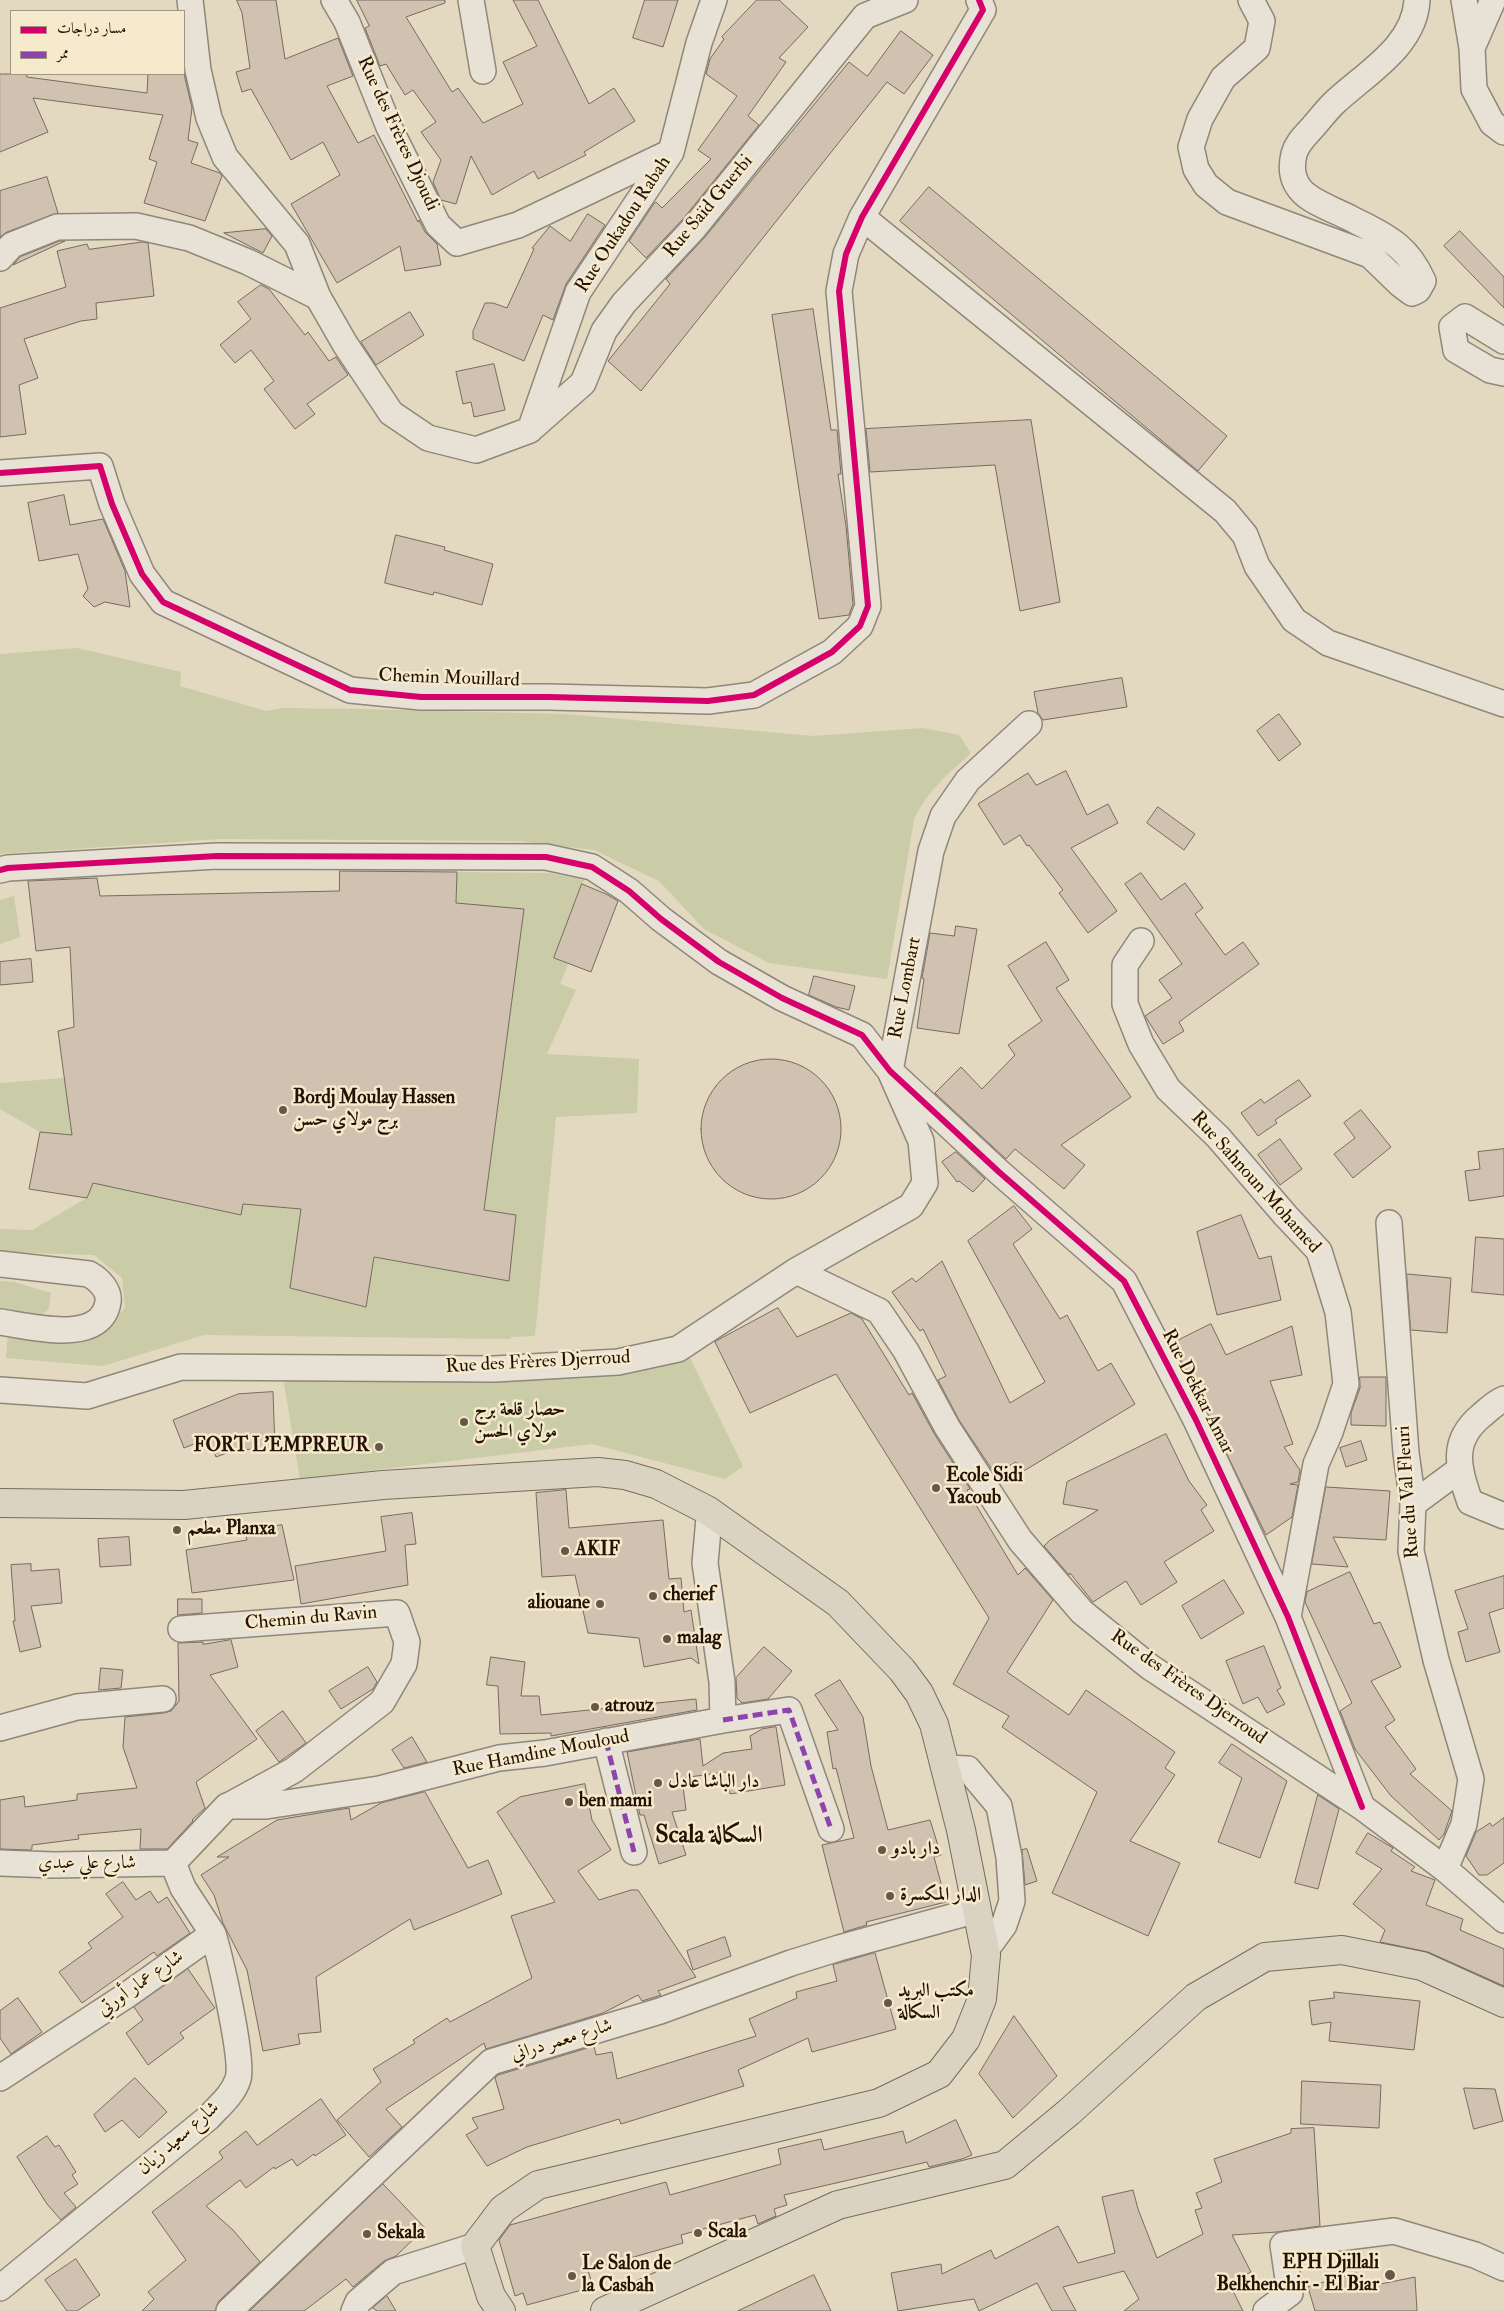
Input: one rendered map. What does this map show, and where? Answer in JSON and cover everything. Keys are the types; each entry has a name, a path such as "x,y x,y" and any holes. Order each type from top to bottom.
{"main road":[{"path":"0,1503 184,1505 383,1485 598,1472 625,1475 656,1484 707,1510 838,1603 902,1670 919,1693 934,1724 961,1830 985,1950 982,1999 966,2039 940,2074 879,2103 538,2185 503,2209 475,2246 491,2296 501,2311"},
{"path":"605,2311 838,2205 1004,2165 1069,2112 1196,1997 1265,1957 1342,1950 1422,1966 1504,2003"}],"street":[{"path":"190,0 198,70 209,118 225,157 297,244 318,297 345,344 391,413 428,438 476,450 530,430"},
{"name":"Rue des Frères Djoudi","path":"334,0 347,22 389,127 438,225 457,243 518,225 671,152"},
{"path":"472,0 483,71"},
{"name":"Rue Oukadou Rabah","path":"530,430 578,292 671,152 699,43 714,0"},
{"name":"Rue Saïd Guerbi","path":"530,430 583,383 604,331 624,303 694,228 864,16 905,0"},
{"path":"1251,0 1262,21 1257,48 1223,78 1200,119 1191,148 1196,169 1206,185 1227,202 1370,255 1412,293 1418,290 1423,280 1415,264 1399,246 1350,218 1311,201 1300,190 1293,176 1292,163 1296,145 1333,104 1387,57 1409,29 1417,0"},
{"path":"1464,0 1472,48 1474,89 1492,123 1504,132"},
{"path":"1472,48 1493,0"},
{"path":"981,5 862,217 1225,511 1245,534 1256,566 1294,620 1328,643 1504,704"},
{"name":"Chemin Mouillard","path":"0,473 100,466 112,504 142,574 162,602 350,690 421,697 549,697 708,701 754,695 832,652 860,626 868,606 839,291 846,254 862,217"},
{"path":"0,258 12,245 57,227 136,226 189,238 248,262 318,297"},
{"path":"1504,341 1465,317 1452,327 1456,350 1490,370 1504,372"},
{"name":"Rue Lombart","path":"890,1071 931,851 943,816 968,780 1029,724"},
{"path":"0,870 217,856 546,857 592,867 629,891 661,919 719,962 782,998 862,1036 890,1071 921,1141 925,1184 912,1206 796,1271"},
{"name":"Rue Sahnoun Mohamed","path":"1141,941 1125,965 1125,1004 1141,1044 1168,1089 1218,1137 1286,1216 1320,1251 1338,1312 1346,1384 1330,1432 1316,1464 1288,1617"},
{"name":"Rue Dekkar Amar","path":"890,1071 999,1172 1124,1281 1196,1420 1288,1617 1362,1807"},
{"name":"Rue du Val Fleuri","path":"1389,1223 1401,1396 1413,1504 1411,1551 1436,1660 1471,1779 1464,1824 1445,1869"},
{"path":"0,1264 90,1274 101,1283 108,1297 107,1305 100,1316 80,1330 67,1331 0,1322"},
{"name":"Rue des Frères Djerroud","path":"0,1390 87,1396 181,1367 496,1369 618,1362 678,1349 796,1271 879,1311 906,1351 947,1427 1020,1540 1082,1612 1150,1667 1362,1807 1445,1869 1504,1920"},
{"path":"1504,1399 1473,1422 1460,1440 1459,1470 1470,1502 1504,1516"},
{"path":"1413,1504 1459,1470"},
{"path":"707,1510 709,1518 706,1563 722,1682 723,1720"},
{"name":"Chemin du Ravin","path":"181,1629 396,1613 407,1642 404,1664 382,1702 294,1770 228,1806"},
{"path":"0,1728 77,1706 163,1699"},
{"name":"Rue Hamdine Mouloud","path":"228,1806 266,1806 379,1788 498,1758 545,1753 788,1710 831,1829"},
{"path":"606,1741 634,1852"},
{"path":"945,1768 968,1769 999,1806 1008,1857 1012,1901 1004,1925 985,1950"},
{"path":"213,1934 183,1888 173,1863 228,1806"},
{"name":"شارع علي عبدي","path":"0,1862 53,1865 173,1863"},
{"name":"شارع معمر دراني","path":"228,2311 491,2062 660,2011 799,1961 977,1910"},
{"name":"شارع عمار أورتي","path":"0,2078 127,1995 213,1934"},
{"name":"شارع سعيد زيان","path":"0,2288 208,2118 229,2096 239,2077 238,2058 222,1964 213,1934"},
{"path":"1266,2311 1290,2293 1283,2245 1394,2231 1474,2254 1504,2268"},
{"path":"354,2311 358,2302 393,2272 475,2246"}],"green space":[{"path":"77,648 181,672 180,686 266,711 283,708 565,714 814,736 923,728 959,735 971,753 932,792 914,820 887,979 769,963 704,929 659,881 594,850 519,841 221,839 0,854 0,654"},
{"path":"457,872 550,873 584,880 554,958 568,964 560,984 576,990 547,1054 639,1059 637,1113 556,1117 535,1336 511,1337 511,1339 204,1335 103,1366 6,1358 8,1333 71,1344 101,1335 125,1308 122,1278 94,1255 0,1252 0,1229 32,1230 87,1198 93,1183 240,1215 243,1204 301,1209 290,1288 365,1307 374,1257 509,1281 516,1215 484,1210 456,903"},
{"path":"14,896 20,937 0,944 0,900"},
{"path":"65,1078 72,1135 40,1132 0,1109 0,1083"},
{"path":"0,1281 14,1282 51,1293 49,1309 36,1319 0,1315"},
{"path":"686,1350 743,1466 725,1479 592,1444 300,1479 282,1371"}],"building":[{"path":"237,0 276,0 285,59 338,38 353,76 327,86 358,143 374,135 418,222 419,220 425,232 437,244 441,265 405,271 400,246 337,283 291,204 340,175 323,142 291,160 251,89 242,92 236,72 250,68 242,13"},
{"path":"357,0 445,0 445,3 406,17 452,92 458,88 483,123 523,104 503,62 537,46 513,0 538,0 589,104 614,88 635,121 584,152 586,155 538,179 534,171 492,195 471,156 456,204 441,200 433,182 441,160 421,132 436,122 413,90 405,95 386,64 380,66 365,28 369,26"},
{"path":"645,0 678,0 663,47 633,38"},
{"path":"757,0 779,0 808,27 779,58 786,62 748,116 759,125 683,219 646,258 629,241 656,202 662,208 711,159 698,150 737,96 706,74 710,59 724,39 722,37"},
{"path":"901,31 933,55 904,94 887,82 641,391 608,361 670,284 666,279 705,237 849,62 867,76"},
{"path":"0,74 26,75 27,77 147,93 148,75 184,75 192,108 188,140 198,143 191,163 220,173 222,176 205,221 144,203 157,162 149,159 163,115 33,98 48,132 0,152"},
{"path":"47,177 58,213 7,232 0,237 0,191"},
{"path":"929,187 1227,436 1198,471 900,221"},
{"path":"588,214 605,225 566,284 553,320 543,315 524,361 473,339 473,331 485,303 493,303 507,308 534,249 532,248 550,226 570,241"},
{"path":"266,229 272,236 263,253 224,233"},
{"path":"1460,231 1504,277 1504,308 1444,246"},
{"path":"60,241 65,241 13,265 20,257"},
{"path":"143,242 148,243 154,296 96,303 97,319 81,321 24,339 38,378 19,385 26,434 0,437 0,308 66,287 57,251 87,244 89,249"},
{"path":"261,285 269,289 305,335 308,332 329,361 336,357 348,375 307,404 315,414 295,429 264,389 274,381 251,350 235,363 220,345 251,319 238,302"},
{"path":"813,309 831,430 837,430 841,474 838,474 846,526 853,604 849,615 819,619 772,315"},
{"path":"410,312 424,335 376,365 361,342"},
{"path":"494,364 505,410 474,417 471,402 463,404 456,372"},
{"path":"1031,420 1060,602 1020,611 995,465 870,472 866,429"},
{"path":"64,495 70,525 103,519 125,571 130,607 105,602 94,607 83,596 88,589 78,554 39,561 28,503"},
{"path":"396,535 445,547 444,550 493,564 482,605 434,592 433,595 385,583"},
{"path":"1122,678 1127,707 1043,720 1038,713 1034,692"},
{"path":"1279,714 1301,744 1279,761 1257,731"},
{"path":"1066,771 1087,815 1108,804 1118,823 1071,848 1117,911 1088,933 1059,893 1063,890 1029,845 1027,846 1020,835 1004,845 978,804 1028,773 1036,785"},
{"path":"1158,807 1195,834 1184,850 1147,823"},
{"name":"Bordj Moulay Hassen برج مولاي حسن","path":"340,871 457,872 456,903 524,909 484,1210 516,1215 509,1281 374,1257 366,1307 290,1288 301,1209 243,1204 241,1215 93,1183 87,1198 29,1189 40,1132 72,1135 58,1031 74,1027 70,947 36,951 28,881 97,878 100,896 339,891"},
{"path":"1141,873 1161,900 1185,883 1203,908 1195,914 1225,955 1243,942 1259,964 1179,1022 1184,1031 1163,1044 1145,1016 1172,998 1159,980 1182,964 1125,884"},
{"path":"582,884 618,901 591,972 554,958"},
{"path":"956,926 977,929 959,1034 917,1028 924,979 922,978 930,933 954,936"},
{"path":"1046,942 1069,980 1056,988 1131,1097 1061,1145 1085,1165 1064,1189 1015,1149 1006,1159 935,1093 961,1067 982,1089 1015,1055 1008,1045 1042,1021 1008,966"},
{"path":"31,959 33,982 0,985 0,962"},
{"path":"814,976 855,986 849,1010 836,1007 809,995"},
{"path":"771,1059 785,1060 798,1064 821,1079 836,1102 840,1115 840,1143 836,1156 821,1179 798,1194 785,1198 771,1199 757,1198 744,1194 721,1179 706,1156 702,1143 701,1129 702,1115 706,1102 721,1079 744,1064 757,1060"},
{"path":"1299,1080 1311,1096 1275,1120 1277,1123 1258,1136 1241,1113 1261,1099 1264,1103"},
{"path":"1361,1110 1391,1147 1353,1178 1334,1154 1355,1138 1344,1123"},
{"path":"1280,1139 1302,1169 1280,1185 1258,1155"},
{"path":"1504,1149 1504,1196 1469,1201 1465,1171 1480,1169 1478,1152"},
{"path":"956,1152 985,1179 973,1192 959,1181 957,1182 942,1162"},
{"path":"1014,1206 1032,1229 1013,1244 1060,1319 1067,1315 1098,1371 1111,1363 1135,1404 1022,1472 1016,1462 995,1474 959,1420 938,1380 946,1376 923,1329 920,1331 892,1292 912,1278 916,1282 942,1261 1010,1403 1045,1382 968,1241"},
{"path":"1241,1215 1259,1259 1271,1256 1281,1300 1217,1315 1197,1232"},
{"path":"1476,1237 1504,1239 1504,1295 1472,1292"},
{"path":"1407,1274 1451,1278 1447,1333 1411,1330"},
{"path":"778,1308 797,1337 851,1313 862,1319 909,1395 912,1393 935,1435 970,1489 967,1490 1018,1575 1025,1568 1053,1600 1007,1672 1069,1715 1086,1690 1175,1752 1165,1768 1175,1775 1130,1841 1180,1863 1148,1936 1052,1893 1097,1792 1002,1727 1009,1716 953,1684 989,1618 836,1374 750,1413 715,1342"},
{"path":"1211,1324 1226,1355 1292,1326 1302,1375 1270,1381 1293,1444 1284,1447 1300,1470 1298,1482 1290,1484 1298,1485 1292,1517 1266,1535 1173,1343"},
{"path":"1360,1377 1386,1377 1386,1426 1351,1425 1351,1413 1360,1388"},
{"path":"273,1392 275,1448 235,1450 216,1457 209,1438 184,1448 173,1420 238,1394"},
{"path":"1166,1434 1189,1481 1207,1505 1201,1510 1214,1531 1164,1562 1177,1582 1141,1605 1126,1581 1093,1602 1070,1573 1069,1575 1044,1546 1050,1540 1098,1510 1063,1504 1067,1482"},
{"path":"1361,1441 1367,1460 1346,1467 1340,1448"},
{"path":"1326,1487 1390,1491 1386,1540 1333,1537 1348,1567 1312,1564"},
{"path":"566,1490 569,1528 663,1520 669,1579 681,1578 684,1612 691,1610 699,1664 691,1658 644,1667 639,1638 588,1633 575,1575 542,1577 536,1493"},
{"path":"412,1513 416,1544 405,1545 408,1585 301,1604 295,1566 386,1551 381,1517"},
{"path":"282,1525 294,1580 192,1593 186,1550 247,1540 245,1532"},
{"path":"129,1537 131,1565 100,1567 98,1539"},
{"path":"31,1564 31,1571 59,1569 62,1603 31,1606 41,1647 20,1652 13,1621 15,1621 11,1565"},
{"path":"1350,1572 1374,1624 1380,1622 1401,1667 1371,1681 1395,1720 1385,1727 1416,1769 1410,1774 1452,1811 1444,1834 1439,1840 1391,1796 1355,1749 1340,1711 1352,1703 1305,1602 1307,1592"},
{"path":"1504,1576 1504,1608 1489,1613 1500,1652 1466,1662 1458,1632 1468,1629 1455,1591"},
{"path":"1224,1580 1244,1613 1201,1639 1182,1606"},
{"path":"178,1599 202,1599 202,1613 178,1615"},
{"path":"231,1640 238,1667 210,1675 257,1739 196,1782 205,1808 167,1849 140,1849 141,1829 78,1835 79,1839 32,1845 30,1850 0,1849 0,1800 24,1796 25,1807 77,1800 77,1794 137,1788 123,1747 125,1717 171,1711 179,1701 178,1643 203,1642 203,1644"},
{"path":"1264,1646 1281,1688 1277,1690 1285,1704 1267,1713 1258,1697 1243,1704 1226,1661"},
{"path":"764,1647 792,1671 768,1699 742,1703 737,1698 736,1678"},
{"path":"491,1657 525,1662 521,1696 539,1696 541,1715 696,1699 697,1710 551,1736 551,1733 500,1734 498,1686 487,1685"},
{"path":"368,1667 377,1682 373,1689 341,1709 329,1691"},
{"path":"101,1668 123,1670 121,1688 99,1690"},
{"path":"840,1680 863,1717 871,1766 888,1830 930,1820 941,1855 934,1857 946,1902 866,1922 867,1925 844,1932 822,1845 854,1838 836,1768 833,1769 827,1732 838,1730 815,1695"},
{"path":"283,1711 306,1743 279,1762 256,1731"},
{"path":"776,1727 785,1785 730,1794 726,1772 682,1778 686,1810 672,1812 686,1855 659,1864 644,1815 640,1815 627,1752 700,1739 703,1766 723,1753 752,1749 750,1736 762,1729"},
{"path":"412,1737 427,1762 404,1768 392,1750"},
{"path":"1232,1744 1287,1781 1260,1858 1218,1842 1242,1778 1219,1763"},
{"path":"585,1784 592,1820 611,1850 578,1871 599,1900 631,1890 638,1890 696,1977 658,1991 661,1995 655,1997 642,2001 638,1995 603,2013 486,2049 484,2043 386,2109 402,2127 369,2157 337,2120 381,2082 373,2069 415,2043 413,2040 447,2018 450,2022 532,1978 511,1916 555,1902 497,1812 520,1797"},
{"path":"425,1792 468,1868 488,1860 502,1894 414,1930 410,1919 316,1977 321,2032 298,2034 300,2044 263,2051 247,1970 223,1923 214,1895 201,1875 229,1857 217,1857 277,1820 349,1808 351,1820 381,1803"},
{"path":"1318,1795 1339,1809 1318,1889 1295,1883"},
{"path":"1504,1818 1504,1863 1487,1875 1479,1875 1466,1856 1476,1832 1490,1823 1492,1826"},
{"path":"1368,1833 1393,1848 1391,1851 1415,1867 1411,1871 1435,1880 1426,1905 1463,1919 1460,1930 1504,1949 1504,1986 1428,1952 1380,1942 1385,1930 1353,1904 1382,1869 1356,1853"},
{"path":"1027,1849 1037,1881 1025,1885 1022,1850"},
{"path":"123,1882 136,1900 150,1891 158,1903 167,1897 190,1933 157,1956 154,1952 82,2003 59,1972 92,1948 88,1943 123,1917 106,1894"},
{"path":"725,1937 731,1956 693,1970 687,1951"},
{"path":"875,1953 896,2029 812,2052 808,2038 738,2070 744,2086 621,2124 619,2119 527,2147 487,2166 466,2135 478,2128 472,2118 504,2109 495,2078 498,2075 594,2046 596,2055 612,2052 617,2079 756,2036 749,2019 797,1998 796,1992 837,1981 833,1965"},
{"path":"188,1969 215,2008 180,2033 184,2038 148,2065 126,2033 143,2020 134,2007"},
{"path":"1334,1992 1420,2001 1414,2050 1329,2041 1331,2022 1312,2025 1309,2001 1334,1998"},
{"path":"18,1998 42,2032 11,2054 0,2038 0,2011"},
{"path":"1014,2016 1057,2076 1013,2118 979,2074"},
{"path":"135,2078 167,2112 139,2138 122,2120 105,2132 94,2115"},
{"path":"1302,2081 1381,2085 1379,2128 1301,2124"},
{"path":"1464,2088 1495,2089 1503,2121 1474,2129"},
{"path":"321,2099 346,2135 297,2166 292,2159 275,2169 274,2167 246,2188 240,2180 206,2206 233,2230 260,2262 219,2301 215,2311 142,2311 154,2299 148,2292 186,2260 152,2212 223,2158 219,2152 246,2131 257,2145"},
{"path":"956,2120 972,2155 929,2167 927,2162 784,2195 787,2205 774,2209 776,2216 758,2224 755,2215 681,2235 683,2243 588,2270 593,2287 527,2305 523,2293 515,2296 499,2240 510,2225 666,2182 670,2195 781,2164 778,2149 821,2139 824,2150 903,2131 906,2143"},
{"path":"1314,2128 1320,2226 1277,2232 1232,2235 1251,2272 1229,2283 1243,2311 1124,2311 1139,2299 1124,2271 1063,2287 1076,2311 1052,2311 1037,2283 979,2311 974,2299 898,2311 891,2273 941,2264 942,2274 991,2250 995,2259 1058,2226 1078,2263 1115,2253 1102,2197 1133,2190 1138,2209 1157,2258 1203,2234 1195,2210 1202,2208 1196,2193 1222,2182 1214,2159 1291,2133 1291,2129"},
{"path":"47,2136 55,2147 59,2145 76,2172 72,2175 78,2184 64,2193 76,2207 61,2220 47,2204 17,2157"},
{"name":"Sekala","path":"383,2184 425,2228 396,2256 384,2261 353,2287 346,2279 304,2311 250,2311"},
{"path":"76,2259 100,2295 77,2311 67,2311 45,2280"},
{"path":"1357,2273 1361,2288 1415,2277 1417,2311 1315,2311 1308,2287"},
{"path":"814,2275 831,2311 738,2311"},
{"path":"387,2296 396,2311 377,2311 373,2308"}],"marked path":[{"path":"723,1720 789,1710 831,1829"},
{"path":"606,1741 634,1852"}],"cycle path":[{"path":"0,473 100,466 112,504 142,574 163,602 350,690 421,697 549,697 708,701 754,695 832,652 860,626 868,606 839,291 846,254 862,217 983,10 979,0"},
{"path":"0,870 217,856 546,857 592,867 629,891 661,919 719,962 782,998 862,1035 890,1071 999,1172 1124,1281 1196,1420 1288,1617 1362,1807"}],"place":[{"name":"Bordj Moulay Hassen برج مولاي حسن","path":"283,1110"},
{"name":"حصار قلعة برج مولاي الحسن","path":"464,1422"},
{"name":"FORT L'EMPREUR","path":"379,1447"},
{"name":"Ecole Sidi Yacoub","path":"936,1488"},
{"name":"مطعم Planxa","path":"177,1530"},
{"name":"AKIF","path":"565,1551"},
{"name":"cherief","path":"653,1596"},
{"name":"aliouane","path":"600,1604"},
{"name":"malag","path":"667,1639"},
{"name":"atrouz","path":"595,1707"},
{"name":"دار الباشا عادل","path":"658,1783"},
{"name":"ben mami","path":"569,1802"},
{"name":"دار بادو","path":"882,1850"},
{"name":"الدار المكسرة","path":"890,1896"},
{"name":"مكتب البريد السكالة","path":"888,2003"},
{"name":"Scala","path":"698,2233"},
{"name":"Sekala","path":"367,2234"},
{"name":"EPH Djillali Belkhenchir - El Biar","path":"1390,2275"},
{"name":"Le Salon de la Casbah","path":"572,2276"}],"district":[{"name":"Scala السكالة","path":"709,1837"}]}
